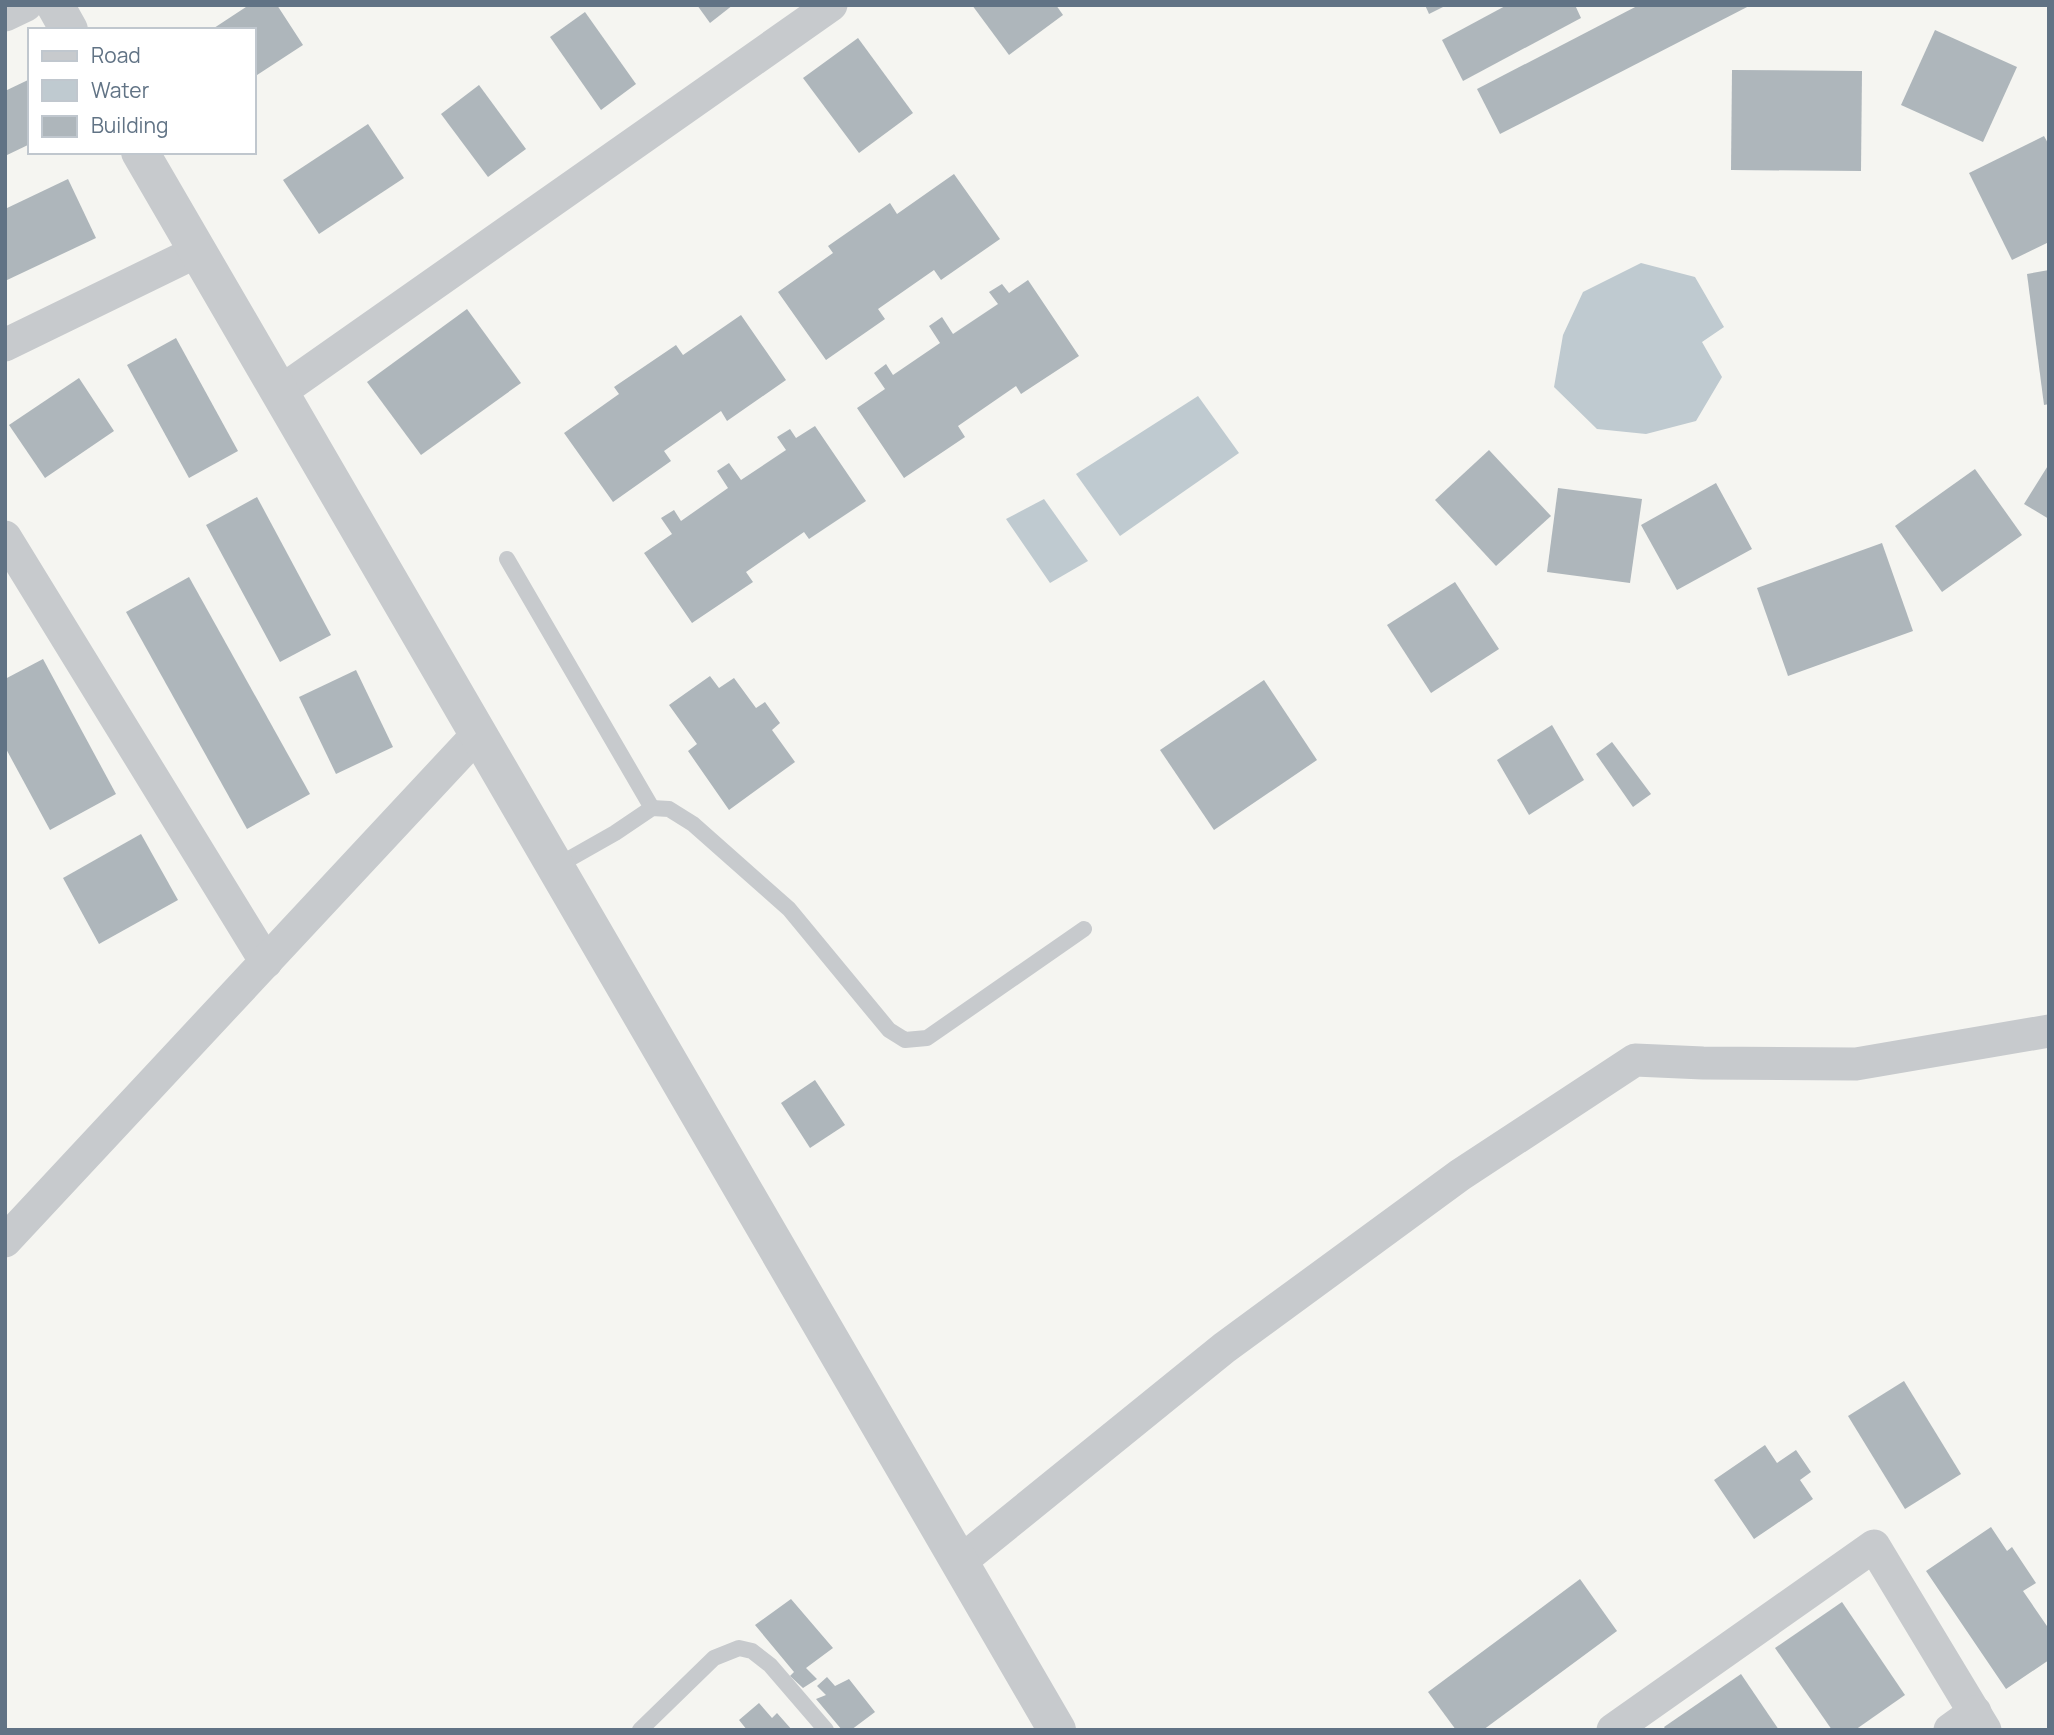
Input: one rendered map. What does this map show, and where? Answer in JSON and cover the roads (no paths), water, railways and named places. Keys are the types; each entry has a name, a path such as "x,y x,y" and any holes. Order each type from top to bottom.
{"street":[{"path":"5,15 26,5"},
{"path":"55,5 68,28"},
{"path":"279,392 831,5"},
{"path":"141,154 1057,1730"},
{"path":"5,345 198,251"},
{"path":"5,537 266,962"},
{"path":"5,1241 478,734"},
{"path":"960,1562 1224,1348 1460,1175 1635,1060 1856,1064 2049,1031"},
{"path":"1612,1730 1874,1545 1970,1724"}],"lane":[{"path":"507,559 652,808"},
{"path":"555,867 615,833 652,808 669,809 693,824 789,909 889,1030 905,1040 927,1038 1084,929"},
{"path":"640,1730 715,1658 739,1648 752,1651 770,1665 826,1730"}],"water":[{"path":"1641,263 1695,277 1724,327 1702,342 1722,377 1696,421 1646,434 1597,429 1554,387 1563,335 1583,292"},
{"path":"1198,396 1239,453 1120,536 1076,474"},
{"path":"1044,499 1088,561 1050,583 1006,519"}]}
